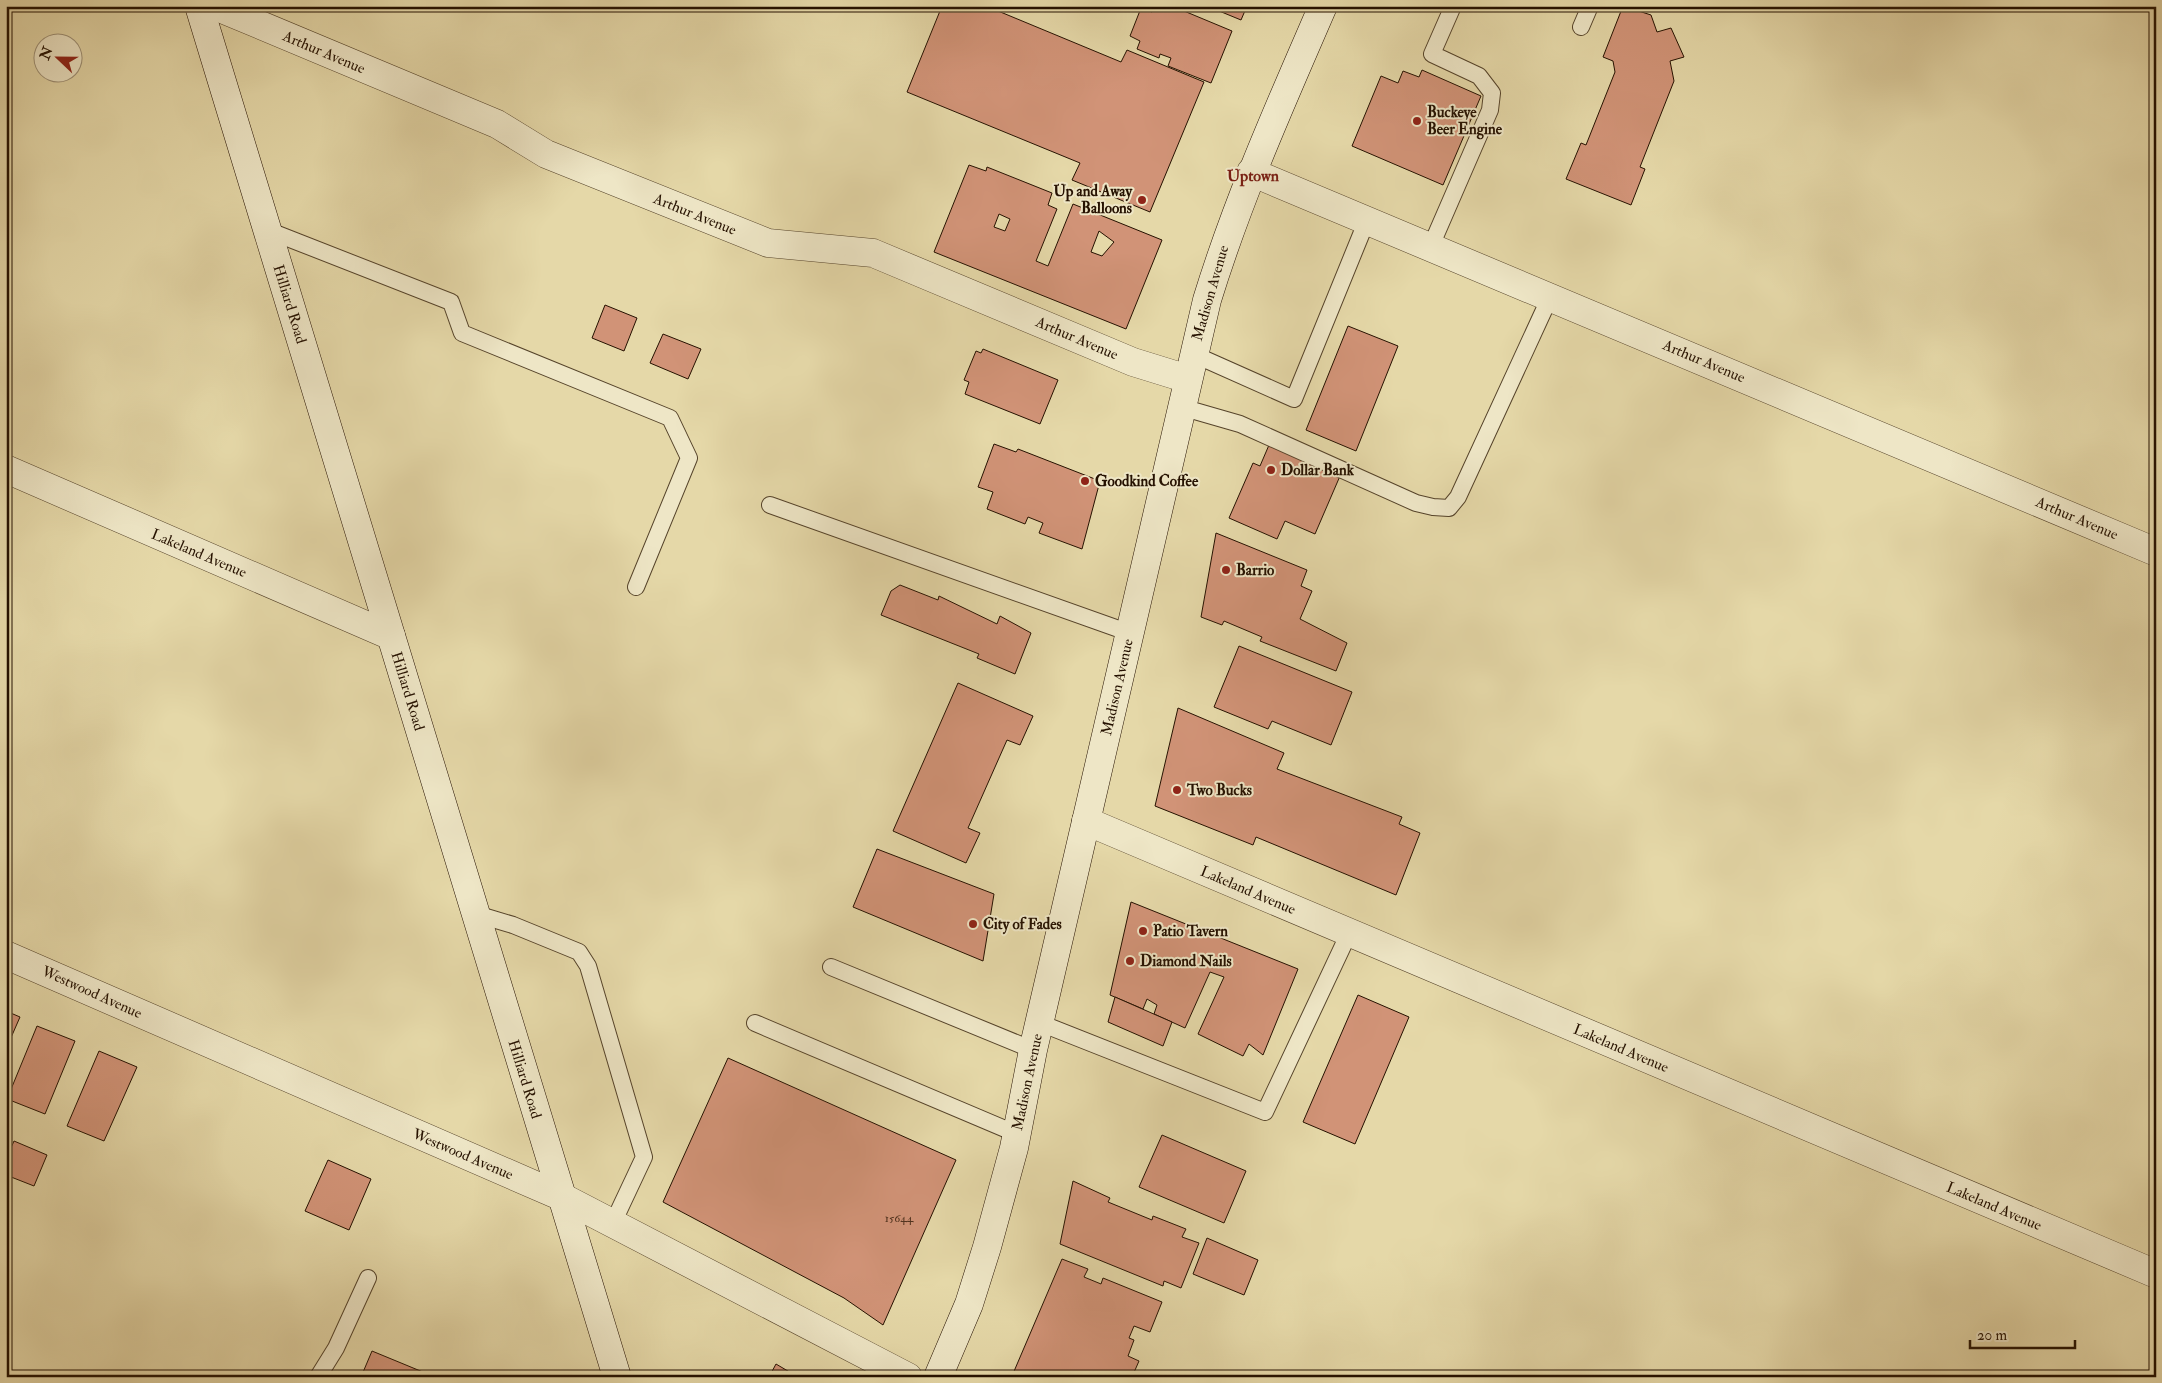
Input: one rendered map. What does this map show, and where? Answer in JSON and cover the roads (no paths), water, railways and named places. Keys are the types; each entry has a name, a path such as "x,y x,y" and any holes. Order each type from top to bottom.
{"street":[{"name":"Hilliard Road","path":"199,6 560,1196 617,1377"},
{"name":"Arthur Avenue","path":"214,6 497,124 546,154 768,243 873,253 1132,362 1191,367"},
{"name":"Madison Avenue","path":"938,1377 969,1304 987,1247 1017,1134 1033,1050 1181,407 1225,242 1251,172 1323,6"},
{"name":"Arthur Avenue","path":"1251,172 2156,552"},
{"name":"Lakeland Avenue","path":"6,469 391,636"},
{"name":"Lakeland Avenue","path":"1086,821 2156,1274"},
{"name":"Westwood Avenue","path":"6,955 560,1196 908,1377"}],"lane":[{"path":"1431,246 1490,110 1492,92 1479,76 1432,54 1453,6"},
{"path":"1582,27 1590,6"},
{"path":"1191,367 1294,399 1367,220"},
{"path":"267,230 451,302 462,332 670,418 689,458 636,587"},
{"path":"1181,407 1240,424 1416,503 1449,508 1458,497 1550,297"},
{"path":"770,505 1130,633"},
{"path":"476,914 513,925 579,952 588,966 644,1157 613,1223"},
{"path":"1040,1023 1266,1112 1349,933"},
{"path":"831,967 1033,1050"},
{"path":"755,1024 1017,1134"},
{"path":"318,1377 336,1348 368,1278"}],"place":[{"name":"Buckeye Beer Engine","path":"1417,121"},
{"name":"Up and Away Balloons","path":"1142,200"},
{"name":"Dollar Bank","path":"1271,470"},
{"name":"Goodkind Coffee","path":"1085,481"},
{"name":"Barrio","path":"1226,570"},
{"name":"Two Bucks","path":"1177,790"},
{"name":"City of Fades","path":"973,924"},
{"name":"Patio Tavern","path":"1143,931"},
{"name":"Diamond Nails","path":"1130,961"}],"district":[{"name":"Uptown","path":"1253,175"}]}
